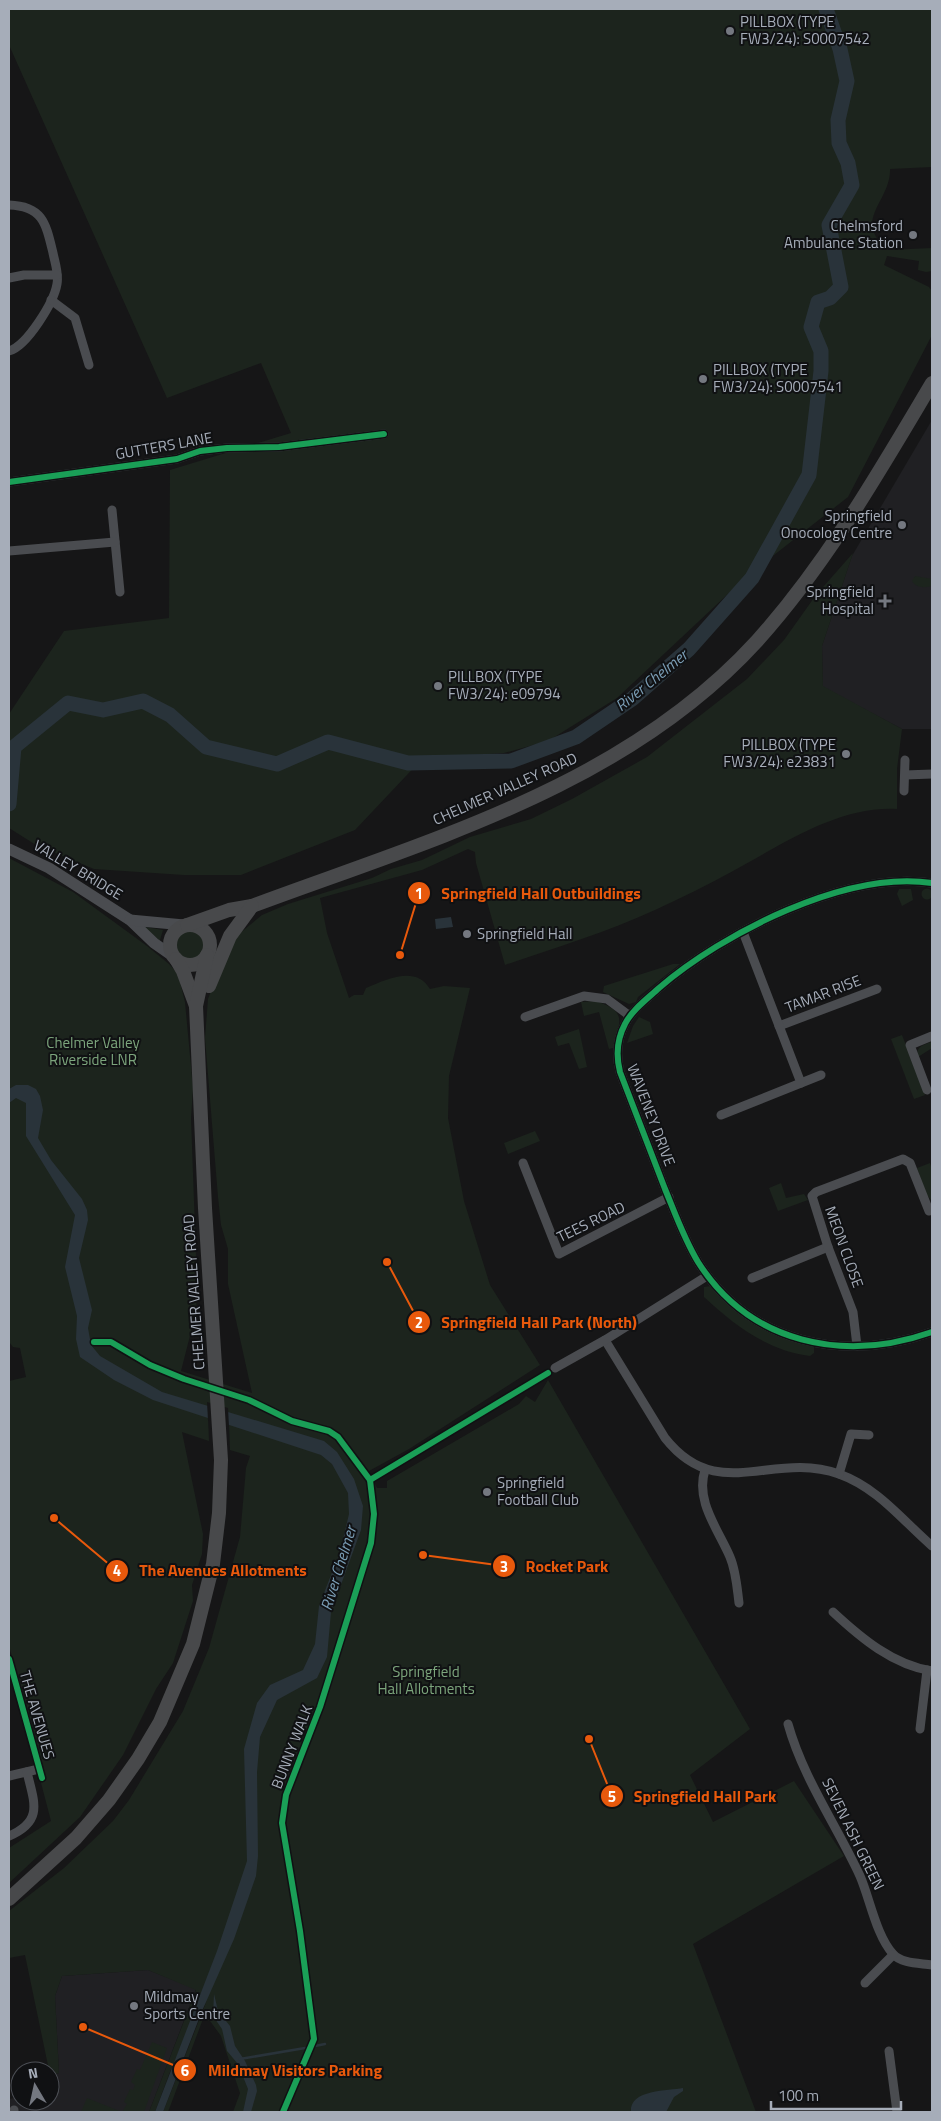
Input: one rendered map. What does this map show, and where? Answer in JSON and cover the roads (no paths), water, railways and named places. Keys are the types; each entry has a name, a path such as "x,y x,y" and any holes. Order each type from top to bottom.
{"main road":[{"name":"CHELMER VALLEY ROAD","path":"185,925 229,910 252,906 478,821 551,790 598,765 681,710 756,642 817,567 873,482 932,383"},
{"name":"CHELMER VALLEY ROAD","path":"9,1899 76,1838 109,1800 138,1759 160,1722 193,1644 213,1564 219,1513 221,1460 196,1006 208,952 233,921 252,906"},
{"path":"197,1040 212,974 230,936 252,906"},
{"path":"185,925 194,925 204,931 209,938 208,952 200,962 192,965 183,964 175,958 170,946 171,938 176,930 185,925"},
{"name":"CHELMER VALLEY ROAD","path":"175,958 196,1006"}],"street":[{"path":"9,205 29,208 42,219 47,229 58,275 57,285 51,300 27,340 9,351"},
{"path":"9,278 24,275 58,275"},
{"path":"51,300 76,318 89,365"},
{"name":"GUTTERS LANE","path":"9,482 176,459 218,449 244,446 279,448 384,434"},
{"path":"112,510 120,592"},
{"path":"9,551 115,542"},
{"path":"904,791 905,760"},
{"path":"905,775 932,774"},
{"name":"VALLEY BRIDGE","path":"9,849 49,868 130,920 154,943 175,958"},
{"name":"WAVENEY DRIVE","path":"932,883 885,883 844,891 788,910 743,932 688,965 630,1016 621,1034 617,1059 688,1244 708,1276 734,1304 766,1326 820,1344 857,1346 895,1342 932,1332"},
{"name":"VALLEY BRIDGE","path":"130,920 185,925"},
{"name":"TAMAR RISE","path":"743,932 801,1083"},
{"name":"TAMAR RISE","path":"780,1026 877,989"},
{"path":"525,1017 584,996 607,999 630,1016"},
{"path":"927,1090 910,1046 932,1036"},
{"path":"721,1115 821,1075"},
{"name":"MEON CLOSE","path":"857,1346 853,1312 828,1247 812,1196 816,1192 903,1159 910,1163 929,1211"},
{"name":"TEES ROAD","path":"523,1163 559,1254 669,1198"},
{"path":"752,1278 828,1247"},
{"path":"554,1368 605,1340 708,1276"},
{"path":"605,1340 665,1438 681,1456 705,1470 729,1474 771,1468 801,1467 839,1474 884,1500 932,1546"},
{"path":"839,1474 851,1434 869,1435"},
{"path":"705,1470 701,1486 703,1501 730,1558 739,1603"},
{"path":"833,1612 858,1635 878,1649 898,1660 930,1671 920,1729"},
{"name":"SEVEN ASH GREEN","path":"788,1724 798,1752 859,1874 884,1940 893,1955"},
{"path":"9,1776 39,1769"},
{"path":"9,1836 28,1825 33,1817 35,1807 27,1772"},
{"path":"865,1983 893,1955 909,1962 932,1965"},
{"path":"889,2050 897,2112"}],"water":[{"path":"451,917 453,927 436,929 435,919"},
{"path":"16,1085 28,1085 36,1089 40,1096 43,1110 38,1138 51,1160 82,1199 87,1210 88,1220 79,1258 92,1310 88,1328 91,1345 100,1356 162,1392 324,1441 337,1452 354,1479 363,1506 361,1530 331,1612 327,1657 317,1678 277,1700 260,1737 257,1772 258,1856 256,1876 234,1939 202,2011 163,2112 155,2112 217,1951 247,1861 244,1749 257,1703 270,1685 303,1670 315,1644 319,1606 340,1552 349,1514 348,1493 332,1464 321,1455 153,1400 114,1380 80,1357 76,1339 77,1316 65,1267 75,1215 26,1136 26,1103 16,1098 9,1103 9,1089"},
{"path":"214,1994 218,2011 230,2026 235,2046 245,2061 256,2085 257,2091 251,2112 243,2112 248,2089 238,2064 227,2051 222,2029 213,2016"},
{"path":"683,2088 683,2091 674,2097 666,2112 631,2112 632,2104 643,2095 651,2092"}],"waterway":[{"name":"River Chelmer","path":"9,804 14,747 68,703 103,710 143,701 170,715 206,747 277,764 328,742 408,763 511,761 576,737 632,699 689,649 752,578 809,475 821,371 821,351 811,327 818,302 830,298 841,287 829,225 852,185 848,163 839,143 838,120 847,81 840,49 826,9"},
{"path":"315,2046 325,2044"},
{"path":"240,2059 305,2048"}],"place":[{"name":"PILLBOX (TYPE FW3/24): S0007542","path":"730,31"},
{"name":"Chelmsford Ambulance Station","path":"913,235"},
{"name":"PILLBOX (TYPE FW3/24): S0007541","path":"703,379"},
{"name":"Springfield Onocology Centre","path":"902,525"},
{"name":"Springfield Hospital","path":"885,601"},
{"name":"PILLBOX (TYPE FW3/24): e09794","path":"438,686"},
{"name":"PILLBOX (TYPE FW3/24): e23831","path":"846,754"},
{"name":"Springfield Hall","path":"467,934"},
{"name":"Springfield Hall Outbuildings","path":"400,955"},
{"name":"Springfield Hall Park (North)","path":"387,1262"},
{"name":"Springfield Football Club","path":"487,1492"},
{"name":"The Avenues Allotments","path":"54,1518"},
{"name":"Rocket Park","path":"423,1555"},
{"name":"Springfield Hall Park","path":"589,1739"},
{"name":"Mildmay Sports Centre","path":"134,2006"},
{"name":"Mildmay Visitors Parking","path":"83,2027"}],"park label":[{"name":"Chelmer Valley Riverside LNR","path":"93,1052"},
{"name":"Springfield Hall Allotments","path":"426,1680"}]}
